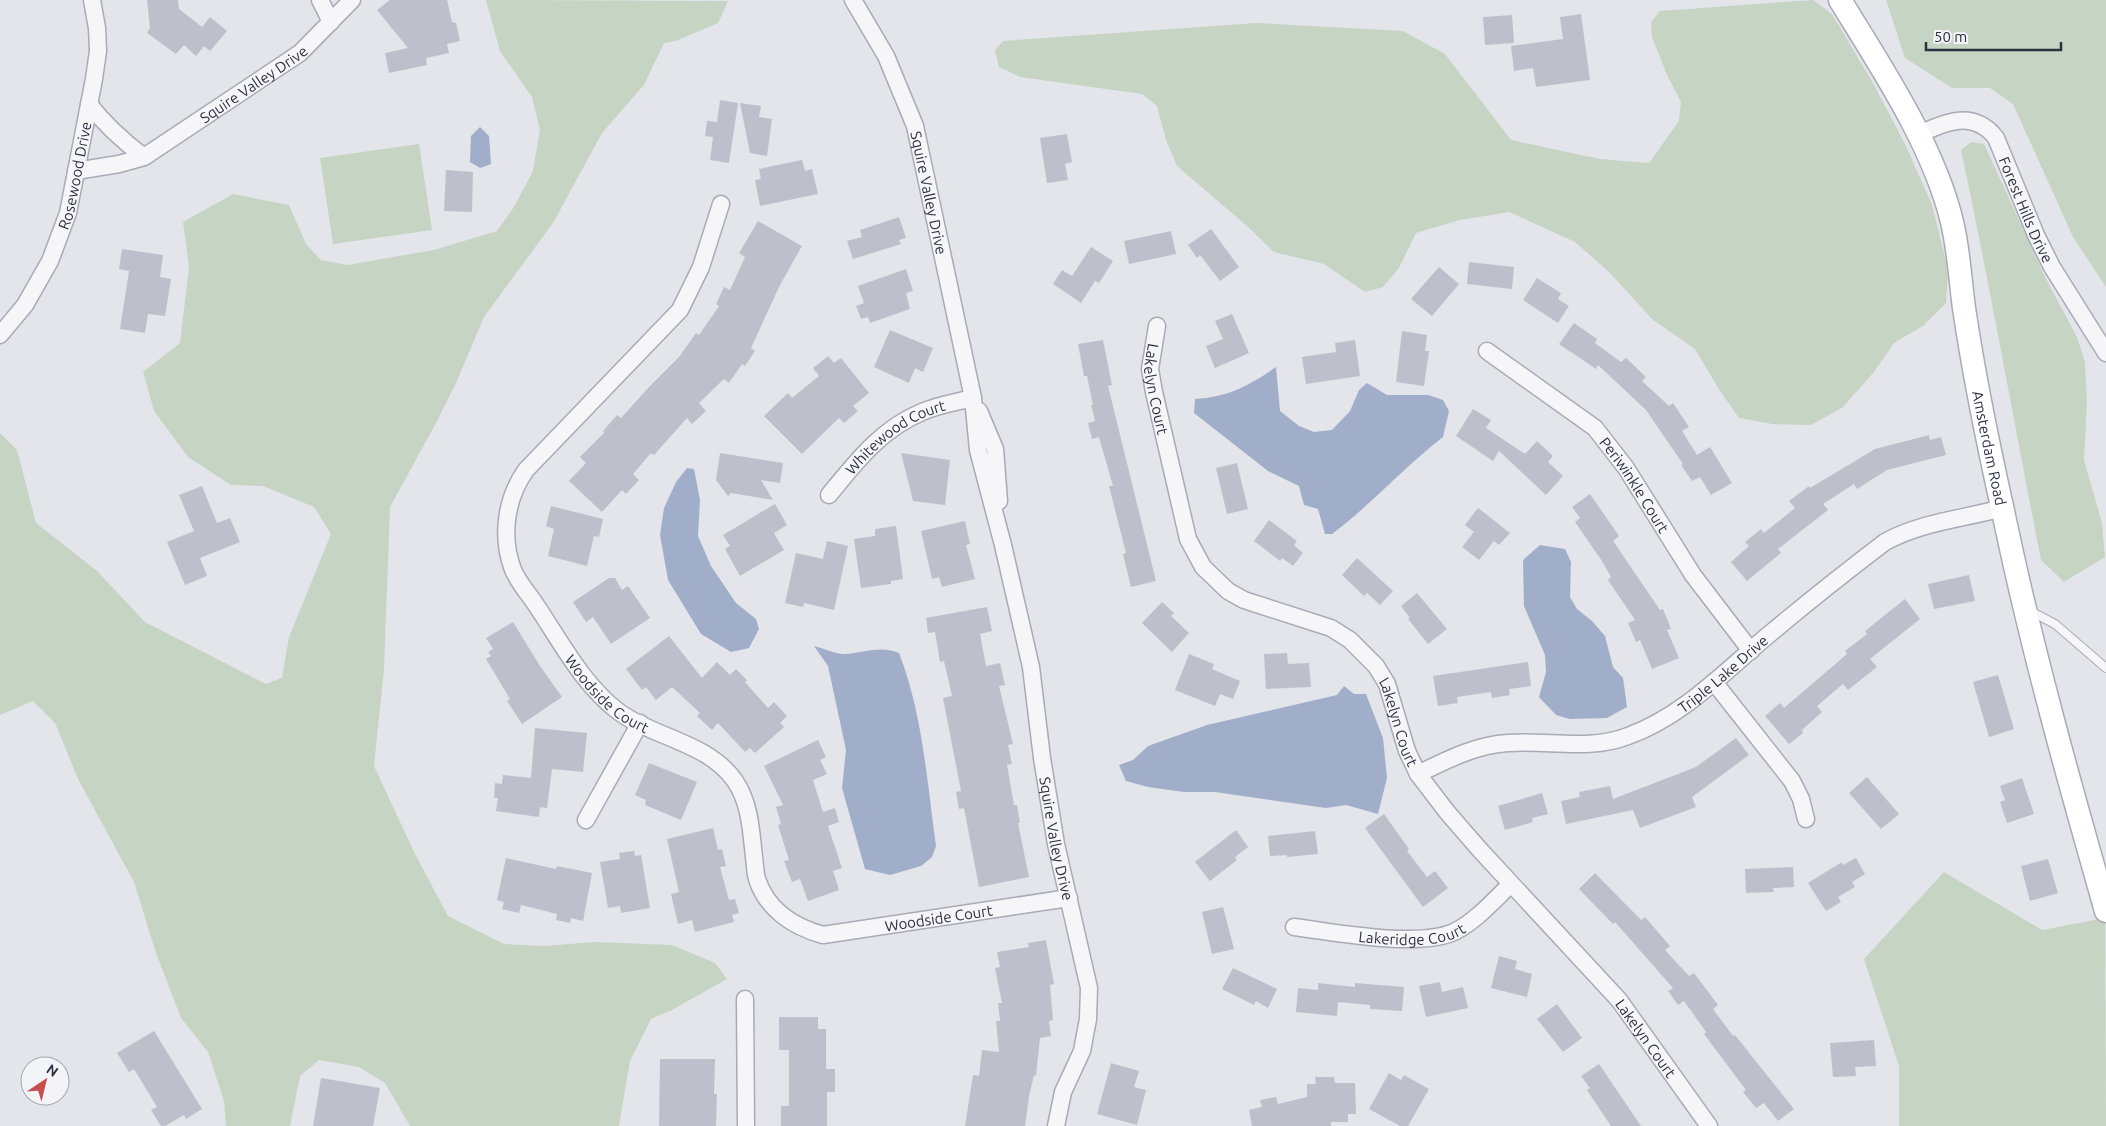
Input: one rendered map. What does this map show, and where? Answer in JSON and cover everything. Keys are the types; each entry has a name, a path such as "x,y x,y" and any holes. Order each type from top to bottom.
{"street":[{"name":"Rosewood Drive","path":"0,335 25,305 50,261 68,213 98,51 97,28 92,0"},
{"path":"320,0 331,22"},
{"name":"Squire Valley Drive","path":"76,171 119,164 144,157 300,53 352,0"},
{"name":"Squire Valley Drive","path":"854,0 886,56 915,126 974,398 978,450 1003,545 1031,667 1042,758 1056,844 1089,988 1088,1019 1082,1050 1063,1092 1056,1126"},
{"name":"Amsterdam Road","path":"1840,0 1874,54 1918,135 1938,179 1952,222 1973,362 2024,608 2063,759 2106,911"},
{"path":"89,104 101,120 144,157"},
{"name":"Forest Hills Drive","path":"1918,135 1948,123 1961,121 1975,121 1988,128 1996,138 2036,235 2052,267 2106,352"},
{"name":"Woodside Court","path":"721,204 701,267 680,310 526,470 517,482 508,512 506,527 512,569 588,682 620,712 713,759 734,780 749,814 757,879 766,896 782,916 809,931 823,935 1069,898"},
{"name":"Lakelyn Court","path":"1157,326 1150,369 1188,539 1193,552 1203,567 1228,591 1244,600 1331,628 1350,640 1376,666 1387,684 1407,751 1418,774 1447,812 1511,884 1619,1000 1709,1126"},
{"name":"Periwinkle Court","path":"1487,352 1595,428 1626,468 1693,576 1751,651"},
{"name":"Whitewood Court","path":"829,495 869,447 894,426 923,411 974,398"},
{"name":"Triple Lake Drive","path":"1418,774 1460,754 1483,746 1508,743 1593,743 1627,737 1650,727 1682,707 1714,682 1885,542 1901,533 1925,526 2002,508"},
{"path":"1714,682 1792,781 1801,799 1806,818"},
{"path":"586,820 640,723"},
{"name":"Lakeridge Court","path":"1294,927 1421,940 1442,936 1457,931 1472,921 1511,884"},
{"path":"745,999 746,1126"}],"lane":[{"path":"2024,608 2055,624 2106,668"}],"green space":[{"path":"486,0 728,1 718,23 676,41 664,43 644,85 602,133 553,223 484,317 456,383 390,507 384,669 374,766 415,854 448,916 504,944 545,946 594,942 672,945 715,963 727,979 672,1010 651,1019 630,1061 619,1126 410,1126 385,1083 359,1067 319,1060 300,1076 290,1126 226,1126 224,1101 208,1052 181,1018 156,953 134,882 78,779 55,723 33,701 0,715 0,433 17,450 36,523 97,571 145,622 266,684 282,678 289,637 331,534 314,507 263,486 231,485 188,457 154,411 143,372 180,343 189,267 183,222 233,194 289,205 306,244 321,260 347,265 434,250 497,231 514,207 533,171 540,130 532,97 500,51"},
{"path":"1813,0 1832,14 1873,83 1906,146 1932,205 1948,269 1946,303 1923,326 1894,343 1874,372 1843,407 1811,425 1772,424 1739,418 1720,391 1695,349 1652,319 1608,271 1575,242 1509,212 1460,220 1416,233 1399,268 1383,287 1365,292 1324,264 1274,252 1247,226 1177,166 1166,140 1157,106 1142,94 1020,77 999,67 995,50 1003,41 1256,23 1403,31 1445,54 1511,140 1600,159 1649,163 1679,121 1681,102 1667,75 1652,37 1651,22 1660,11"},
{"path":"1886,0 2106,0 2106,287 2073,237 2013,104 1990,88 1952,88 1905,58"},
{"path":"1971,142 1984,144 2046,279 2077,337 2085,362 2087,403 2084,460 2102,523 2105,557 2064,582 2041,560 1961,150"},
{"path":"419,144 432,230 333,244 320,158"},
{"path":"1944,872 2042,930 2105,918 2106,1126 1899,1126 1899,1066 1864,959"}],"water":[{"path":"480,127 489,136 491,164 480,168 470,162 471,136"},
{"path":"1276,367 1280,411 1299,426 1314,432 1332,430 1350,411 1359,390 1367,383 1387,395 1428,395 1443,400 1449,411 1443,437 1347,522 1332,534 1325,534 1318,509 1304,505 1299,486 1268,471 1194,413 1195,399 1228,393 1257,380"},
{"path":"687,468 694,469 700,500 698,536 711,566 736,603 756,619 759,629 749,648 731,652 701,634 668,580 660,535 664,508 676,482"},
{"path":"1540,545 1565,549 1571,562 1570,597 1577,609 1592,621 1605,636 1613,667 1623,678 1627,707 1607,718 1570,719 1556,715 1539,697 1546,672 1545,655 1524,606 1523,560"},
{"path":"814,646 840,654 878,650 899,653 914,700 919,724 936,846 932,857 921,866 890,875 865,869 842,788 846,750 828,666"},
{"path":"1344,686 1354,694 1366,694 1383,738 1387,778 1378,814 1346,805 1326,808 1215,792 1184,792 1148,787 1126,781 1119,765 1133,760 1148,746 1207,725 1337,695"}],"building":[{"path":"147,0 178,0 179,9 202,27 210,17 227,31 210,51 204,46 196,56 184,45 176,54 147,33 150,28"},
{"path":"390,0 447,0 452,22 456,23 460,41 447,44 449,53 426,58 427,65 389,73 385,53 408,48 377,10"},
{"path":"1581,14 1590,80 1536,87 1533,68 1514,71 1511,46 1563,39 1560,17"},
{"path":"1512,15 1514,43 1485,45 1483,17"},
{"path":"720,100 738,103 729,163 710,160 713,137 705,136 707,121 717,122"},
{"path":"740,103 761,106 759,117 772,119 767,156 750,153"},
{"path":"1067,134 1072,162 1065,164 1068,180 1047,183 1040,138"},
{"path":"802,160 805,171 812,169 818,194 760,206 755,180 761,179 759,169"},
{"path":"446,170 473,172 472,212 444,211"},
{"path":"899,217 906,238 899,240 901,244 853,259 847,241 862,237 860,230"},
{"path":"758,221 802,246 780,285 751,348 755,351 745,366 742,364 729,383 724,379 699,403 706,411 692,424 687,418 654,455 651,453 633,474 639,480 626,494 622,490 602,512 569,481 586,463 580,457 605,432 603,431 617,415 621,418 679,357 696,333 699,335 719,306 716,304 724,287 730,290 745,257 739,253"},
{"path":"1211,229 1239,267 1220,281 1200,255 1197,258 1188,245"},
{"path":"1171,231 1176,254 1129,264 1124,241"},
{"path":"1091,247 1113,261 1099,283 1095,281 1081,303 1053,284 1062,270 1072,276"},
{"path":"122,249 163,255 160,277 171,279 165,316 148,314 145,333 120,329 129,271 119,269"},
{"path":"1469,262 1514,267 1512,289 1467,284"},
{"path":"1439,267 1459,284 1432,316 1411,299"},
{"path":"906,269 913,291 906,293 910,309 870,323 868,317 861,319 856,306 864,303 858,286"},
{"path":"1537,278 1561,293 1558,299 1569,306 1558,323 1523,300"},
{"path":"1232,314 1249,353 1215,368 1206,346 1223,339 1215,321"},
{"path":"1574,323 1597,339 1595,343 1621,362 1626,358 1646,377 1642,381 1669,406 1673,403 1689,427 1682,431 1697,455 1710,447 1732,483 1711,495 1700,477 1692,481 1681,465 1683,464 1646,410 1598,365 1596,369 1559,344"},
{"path":"890,330 933,348 923,372 915,368 909,383 874,367"},
{"path":"1402,331 1427,335 1425,351 1429,351 1424,386 1396,382"},
{"path":"1103,340 1112,385 1108,386 1156,581 1131,587 1123,554 1126,553 1109,486 1113,486 1099,437 1092,439 1088,423 1095,421 1091,405 1093,405 1087,376 1084,376 1078,344"},
{"path":"1355,340 1360,376 1306,384 1302,357 1336,352 1335,343"},
{"path":"828,356 834,363 841,358 869,393 853,406 858,411 844,423 839,418 802,454 764,416 788,393 792,398 819,376 813,368"},
{"path":"1473,409 1491,420 1486,428 1525,454 1537,441 1553,456 1548,462 1563,476 1546,495 1499,451 1493,461 1456,436"},
{"path":"1929,435 1930,440 1941,437 1946,455 1887,470 1857,489 1854,484 1823,504 1828,510 1778,549 1781,553 1747,581 1731,562 1749,546 1745,542 1761,529 1764,533 1795,508 1789,501 1809,486 1810,488 1875,449"},
{"path":"720,453 783,463 780,483 761,480 773,500 731,493 728,496 716,480"},
{"path":"901,453 950,460 945,505 913,501"},
{"path":"1237,463 1248,509 1227,514 1216,468"},
{"path":"202,486 217,523 230,518 240,542 200,558 207,576 185,585 167,542 194,531 179,495"},
{"path":"1590,494 1619,536 1613,541 1660,610 1663,609 1671,629 1667,630 1679,658 1652,669 1640,640 1636,642 1628,623 1635,620 1608,580 1611,577 1602,561 1575,522 1580,518 1572,507"},
{"path":"775,504 787,525 774,533 784,550 740,576 725,549 730,546 723,535"},
{"path":"551,506 603,519 599,537 594,536 587,566 548,556 554,529 546,526"},
{"path":"1478,508 1510,533 1499,545 1494,541 1479,560 1462,547 1474,532 1465,525"},
{"path":"1269,520 1297,541 1294,545 1303,553 1293,566 1282,558 1280,561 1254,541"},
{"path":"965,521 970,544 966,545 975,579 942,587 939,577 932,579 921,531"},
{"path":"896,526 903,579 891,581 891,584 861,588 854,539 875,536 875,529"},
{"path":"827,541 848,546 834,610 804,603 803,607 785,603 796,553 823,559"},
{"path":"1357,558 1393,591 1380,605 1367,593 1364,596 1342,575"},
{"path":"1969,575 1975,601 1934,609 1928,584"},
{"path":"609,578 615,578 622,590 628,586 650,618 611,644 593,617 586,622 573,602"},
{"path":"1417,593 1447,629 1428,644 1408,619 1410,618 1401,606"},
{"path":"1905,599 1920,619 1870,659 1877,667 1848,690 1843,684 1817,706 1822,712 1802,730 1803,733 1789,744 1765,716 1780,703 1784,708 1847,654 1845,651 1867,634 1865,631"},
{"path":"1162,602 1174,613 1171,616 1189,633 1172,652 1142,623"},
{"path":"987,607 992,631 980,634 986,666 1000,663 1005,685 999,686 1013,744 1008,745 1012,764 1007,765 1014,805 1017,805 1020,823 1018,823 1029,877 979,887 964,808 959,809 956,792 961,791 943,698 952,696 944,661 940,662 935,632 928,633 926,618"},
{"path":"513,622 562,697 522,724 507,701 510,699 486,659 491,656 488,652 493,649 486,638"},
{"path":"669,636 702,678 717,662 730,675 736,669 747,680 745,682 768,708 774,702 787,716 780,723 784,727 755,753 750,748 745,752 718,723 712,730 697,716 700,713 672,687 656,700 646,687 642,690 626,669"},
{"path":"1287,653 1288,664 1309,663 1311,687 1266,689 1264,654"},
{"path":"1189,654 1214,664 1212,669 1240,681 1233,699 1220,694 1215,706 1175,690"},
{"path":"1528,662 1531,686 1509,689 1510,695 1492,698 1491,692 1457,697 1458,703 1438,706 1433,676"},
{"path":"1998,675 2014,729 1989,737 1973,682"},
{"path":"535,728 587,733 583,772 552,769 547,808 540,807 539,817 496,811 498,798 494,798 495,783 502,784 503,775 531,778"},
{"path":"1736,738 1749,755 1692,797 1696,807 1640,828 1633,810 1566,824 1561,801 1580,797 1579,792 1610,786 1613,799 1696,767"},
{"path":"818,740 826,757 820,760 827,774 813,780 823,812 835,808 839,822 828,826 842,868 833,871 839,890 808,901 800,879 792,882 784,861 789,860 778,825 781,824 776,807 783,805 764,766"},
{"path":"649,763 697,782 681,820 645,805 646,800 635,795"},
{"path":"1867,777 1899,814 1881,829 1849,793"},
{"path":"2022,778 2034,814 2007,823 2000,802 2005,800 2000,786"},
{"path":"1542,793 1548,814 1532,818 1533,822 1505,830 1498,806"},
{"path":"1384,814 1409,849 1407,851 1427,877 1435,871 1448,888 1423,907 1365,828"},
{"path":"713,828 718,850 722,849 726,866 720,867 729,900 735,899 739,913 732,915 734,922 695,932 692,920 678,924 671,894 679,892 667,839"},
{"path":"1236,830 1248,847 1235,857 1237,860 1210,881 1195,862"},
{"path":"1315,831 1318,854 1287,857 1287,855 1270,856 1268,836"},
{"path":"634,851 635,856 641,855 650,908 621,913 620,906 608,908 600,862 620,859 619,853"},
{"path":"506,858 556,869 557,866 592,873 583,921 571,918 570,923 556,920 557,914 521,905 519,913 502,909 504,902 497,900"},
{"path":"1856,858 1865,874 1852,882 1855,887 1838,897 1841,902 1826,911 1808,883 1842,862 1843,865"},
{"path":"2048,859 2058,893 2030,901 2021,866"},
{"path":"1793,867 1794,887 1773,888 1774,892 1746,893 1745,869"},
{"path":"1595,873 1641,920 1645,917 1670,946 1665,950 1689,976 1694,973 1718,1005 1713,1009 1794,1109 1778,1121 1764,1103 1756,1108 1743,1092 1746,1090 1704,1034 1706,1032 1684,1001 1678,1005 1668,991 1673,988 1615,922 1613,924 1579,889"},
{"path":"1223,907 1234,949 1212,954 1202,912"},
{"path":"1046,940 1054,984 1050,985 1053,1020 1049,1021 1051,1036 1040,1038 1036,1076 1034,1075 1029,1096 1025,1126 965,1126 973,1075 979,1076 982,1050 999,1052 996,1021 1000,1021 998,1003 1002,1003 995,968 1000,967 997,952 1029,947 1028,943"},
{"path":"1499,956 1517,961 1515,969 1532,974 1527,997 1491,988"},
{"path":"1233,968 1277,989 1268,1008 1256,1001 1254,1005 1222,989"},
{"path":"1440,982 1442,992 1463,987 1468,1008 1426,1017 1419,986"},
{"path":"1318,983 1355,987 1355,983 1404,987 1402,1011 1370,1009 1370,1005 1338,1002 1337,1016 1296,1012 1298,988 1318,990"},
{"path":"1557,1004 1582,1038 1563,1052 1537,1019"},
{"path":"779,1017 818,1017 818,1029 826,1029 826,1069 835,1069 835,1092 827,1092 827,1126 781,1126 781,1106 789,1106 789,1050 779,1050"},
{"path":"154,1031 202,1109 186,1119 184,1115 165,1126 161,1126 151,1110 157,1107 134,1069 129,1072 117,1053"},
{"path":"1874,1040 1876,1066 1855,1067 1856,1076 1833,1077 1830,1043"},
{"path":"660,1059 715,1059 714,1094 717,1094 716,1126 659,1126"},
{"path":"1111,1063 1139,1071 1134,1087 1146,1090 1137,1125 1097,1114"},
{"path":"1599,1064 1641,1126 1611,1126 1587,1090 1590,1088 1581,1076"},
{"path":"1389,1073 1401,1080 1404,1075 1429,1089 1408,1126 1400,1126 1369,1109"},
{"path":"1315,1077 1334,1077 1335,1083 1355,1083 1356,1114 1348,1114 1348,1122 1331,1122 1331,1126 1252,1126 1249,1110 1262,1107 1260,1100 1276,1097 1278,1104 1307,1097 1307,1084 1316,1084"},
{"path":"321,1078 380,1088 373,1126 313,1126"}]}
